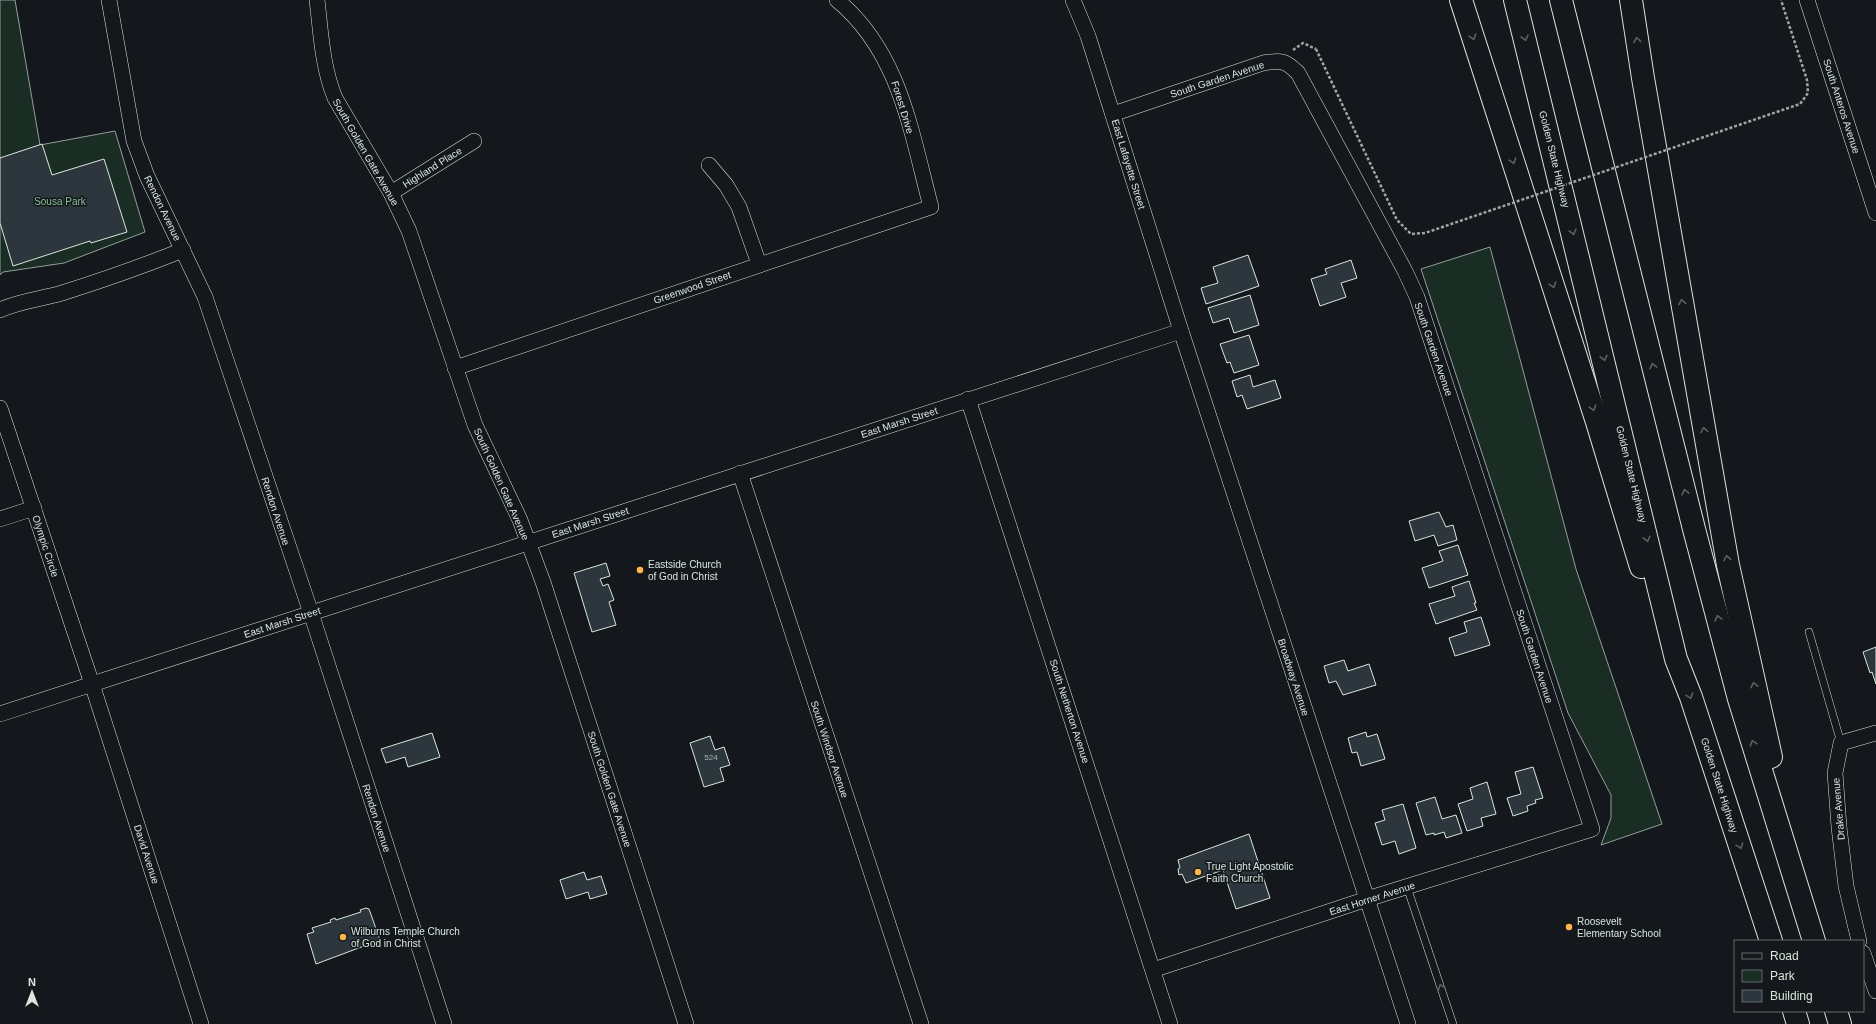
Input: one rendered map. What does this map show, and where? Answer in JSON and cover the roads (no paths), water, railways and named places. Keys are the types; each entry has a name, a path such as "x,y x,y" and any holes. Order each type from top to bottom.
{"highway":[{"path":"1461,0 1597,422 1635,552 1676,659"},
{"name":"Golden State Highway","path":"1515,0 1676,659 1691,697 1771,940"},
{"path":"1561,0 1694,529 1734,677 1815,940"},
{"path":"1631,0 1643,78 1728,565 1756,694 1815,940"},
{"path":"1794,1012 1798,1024"},
{"path":"1836,1012 1840,1024"}],"street":[{"name":"Rendon Avenue","path":"109,0 134,142 147,176 184,250 205,297 311,613 444,1024"},
{"name":"South Golden Gate Avenue","path":"317,0 324,63 330,87 391,193 409,231 475,425 520,520 686,1024"},
{"name":"Forest Drive","path":"837,0 853,13 868,32 891,70 901,95 931,207"},
{"name":"East Lafayette Street","path":"1073,0 1088,36 1181,330"},
{"name":"South Anteros Avenue","path":"1807,0 1876,213"},
{"name":"South Garden Avenue","path":"1113,114 1263,63 1278,60 1288,63 1298,73 1401,264 1417,297 1592,829"},
{"name":"Highland Place","path":"391,193 474,142"},
{"path":"709,165 726,185 739,207 759,264"},
{"name":"Greenwood Street","path":"455,368 931,207"},
{"path":"0,310 8,306 61,293 135,269 184,250"},
{"name":"East Marsh Street","path":"0,714 1181,330"},
{"name":"Broadway Avenue","path":"1181,330 1408,1024"},
{"name":"South Netherton Avenue","path":"968,399 1170,1024"},
{"name":"Olympic Circle","path":"0,408 92,684"},
{"name":"South Windsor Avenue","path":"740,473 921,1024"},
{"path":"0,520 34,508"},
{"name":"David Avenue","path":"92,684 201,1024"},
{"path":"1841,743 1876,733"},
{"name":"Drake Avenue","path":"1841,743 1835,773 1839,827 1846,886 1859,940"},
{"name":"East Horner Avenue","path":"1153,970 1367,899 1592,829"},
{"path":"1864,956 1876,991"}],"lane":[{"name":"Drake Avenue","path":"1809,632 1841,743"},
{"path":"1406,887 1453,1024"}],"place":[{"name":"Eastside Church of God in Christ","path":"640,570"},
{"name":"True Light Apostolic Faith Church","path":"1198,872"},
{"name":"Roosevelt Elementary School","path":"1569,927"},
{"name":"Wilburns Temple Church of God in Christ","path":"343,937"}],"park label":[{"name":"Sousa Park","path":"60,201"}]}
